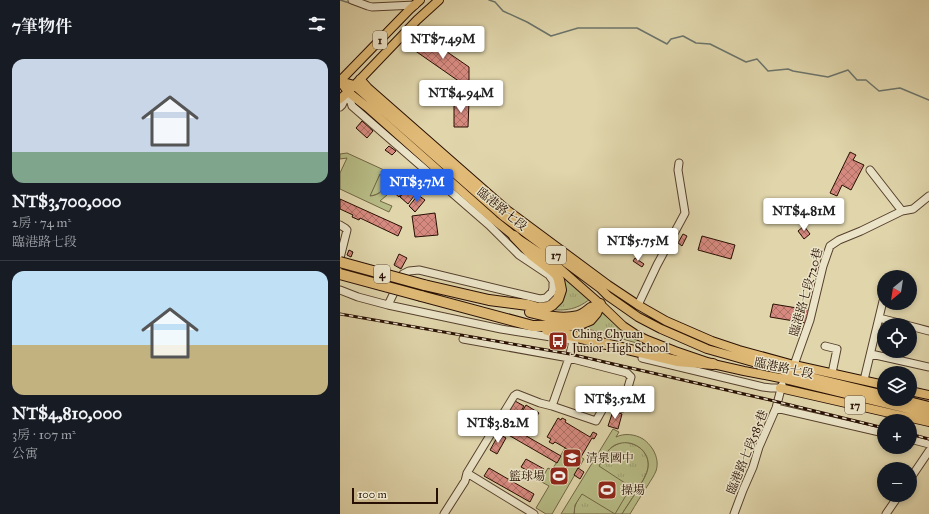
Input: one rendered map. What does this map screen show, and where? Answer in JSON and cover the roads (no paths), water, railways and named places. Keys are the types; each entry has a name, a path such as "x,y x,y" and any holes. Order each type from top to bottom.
{"highway":[{"path":"489,300 528,305 538,308 552,305 560,295 561,284 554,271 532,255 514,236"},
{"name":"4","path":"340,262 424,285 489,300"},
{"name":"4","path":"340,274 533,326"},
{"path":"489,300 525,311 560,317 579,316 600,304"},
{"path":"533,326 578,325 590,320 600,304"},
{"path":"533,326 677,361 713,364"}],"main road":[{"name":"1","path":"340,98 348,92 417,20 439,0"},
{"name":"1","path":"340,81 417,2"},
{"name":"臨港路七段","path":"340,81 357,82 505,213 600,288 608,296 638,317 661,329 707,349 787,376 929,414"},
{"name":"臨港路七段","path":"340,81 348,92 494,220 514,236 550,260 623,326 634,334 675,352 713,364 744,371 787,376 877,394"},
{"name":"臨港路七段","path":"505,213 608,285 666,321 712,341 739,350 794,365 877,383"},
{"path":"600,304 608,296"},
{"name":"臨港路七段","path":"780,388 929,422"},
{"path":"917,393 929,396"},
{"path":"917,403 929,406"}],"street":[{"path":"352,0 368,6 376,3 417,2"},
{"path":"340,107 348,92"},
{"path":"348,92 352,106 489,225 519,254 549,275 553,281 553,288 549,295 543,299 540,299 419,270 409,271 403,274 388,305"},
{"path":"638,305 685,213 678,170 679,163"},
{"path":"870,170 902,211"},
{"name":"臨港路七段720巷","path":"780,388 794,365 810,320 823,266 830,246 838,240 861,231 902,211 913,209 929,196"},
{"path":"340,225 347,230 340,258"},
{"path":"340,290 358,297 388,305 500,329 573,340 756,385 780,388"},
{"path":"879,318 881,310"},
{"path":"864,380 877,327"},
{"path":"917,327 929,331"},
{"path":"444,514 465,481 467,473 514,396 517,394 596,422 606,404 622,408 630,377 627,373 569,358 463,339"},
{"path":"552,406 569,358 573,340"},
{"path":"825,346 837,349 832,373"},
{"path":"871,354 929,367"},
{"name":"臨港路七段585巷","path":"734,514 754,467 759,447 776,408 780,388"},
{"path":"776,408 877,431"},
{"path":"917,441 929,444"},
{"path":"917,468 929,450"},
{"path":"467,473 534,514"},
{"path":"886,514 894,502"}],"waterway":[{"path":"340,0 359,6"},
{"path":"489,0 495,2 503,11 527,22 551,36 578,28 637,28 667,44 671,39 683,36 696,43 710,44 746,62 757,59 768,71 788,69 828,77 848,70 857,80 866,80 879,91 900,88 929,100"}],"railway":[{"path":"340,314 570,354 877,426"},
{"path":"917,436 929,439"}],"place":[{"name":"Ching Chyuan Junior High School","path":"558,341"},
{"name":"清泉國中","path":"572,458"},
{"name":"籃球場","path":"559,476"},
{"name":"操場","path":"607,490"}]}
